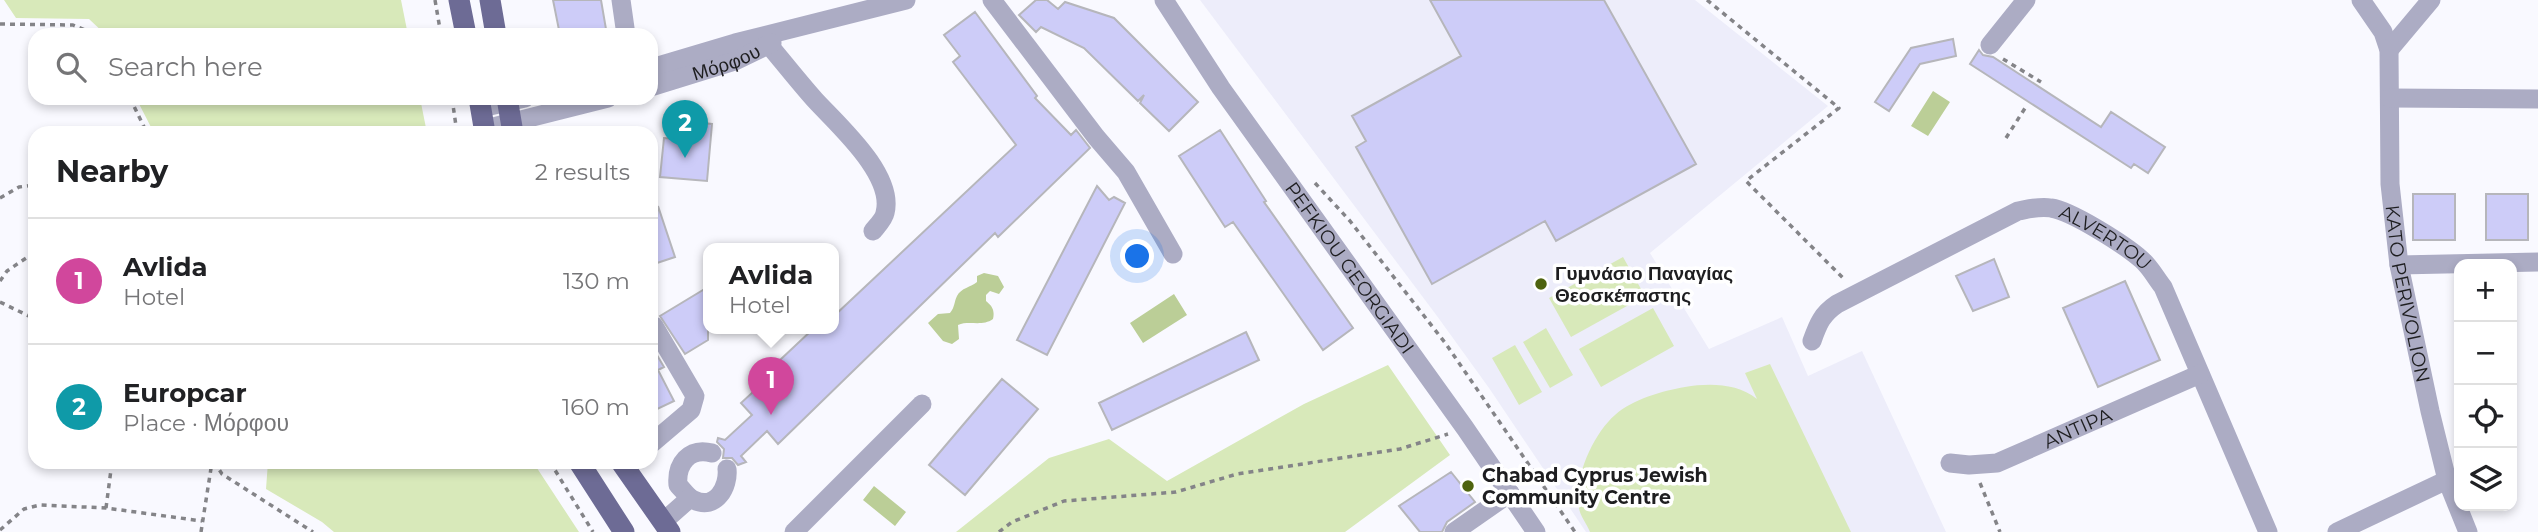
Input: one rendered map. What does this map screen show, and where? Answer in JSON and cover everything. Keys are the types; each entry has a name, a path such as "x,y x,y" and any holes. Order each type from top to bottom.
{"main road":[{"path":"459,0 465,28"},
{"path":"490,0 495,28"},
{"path":"480,105 484,126"},
{"path":"584,469 624,532"},
{"path":"628,469 666,527"}],"street":[{"path":"621,0 625,28"},
{"name":"Μόρφου","path":"658,66 735,43 906,0"},
{"path":"992,0 1126,172 1173,254"},
{"name":"PEFKIOU GEORGIADI","path":"1164,0 1221,88 1465,428 1536,532"},
{"path":"1990,45 2026,0"},
{"path":"2361,0 2383,32 2389,50"},
{"path":"2389,50 2431,0"},
{"name":"Μόρφου","path":"658,84 735,61 797,29"},
{"path":"769,45 868,158 879,177 885,200 885,214 873,231"},
{"name":"KATO PERIVOLION","path":"2389,50 2390,184 2399,265 2447,480 2468,532"},
{"path":"2390,98 2538,99"},
{"path":"488,105 513,111 557,105"},
{"path":"492,126 513,111"},
{"name":"ALVERTOU","path":"1812,341 1819,320 1825,312 2018,211 2035,207 2053,208 2080,220 2144,262 2163,287 2268,532"},
{"path":"2399,265 2538,262"},
{"path":"658,333 695,396 691,410 658,438"},
{"name":"ANTIPA","path":"1951,463 1997,463 2200,374"},
{"path":"794,532 922,404"},
{"path":"712,453 694,453 680,465 678,485 690,498 701,502 719,496 728,479 727,469"},
{"path":"2337,532 2447,480"},
{"path":"1454,532 1510,493"},
{"path":"666,527 690,498"}],"path":[{"path":"435,0 440,28"},
{"path":"1707,0 1839,108 1746,181 1858,294"},
{"path":"0,24 73,25 80,28"},
{"path":"1990,45 1987,49 2041,82"},
{"path":"133,105 144,126"},
{"path":"453,105 456,126"},
{"path":"2006,138 2027,105"},
{"path":"1314,182 1350,220 1446,344 1574,532"},
{"path":"0,198 19,187 28,186"},
{"path":"0,281 7,271 28,257"},
{"path":"0,302 28,316"},
{"path":"999,532 1012,522 1064,501 1176,492 1237,474 1400,449 1465,428"},
{"path":"1972,465 2000,532"},
{"path":"106,509 111,469"},
{"path":"201,532 212,469"},
{"path":"218,469 313,532"},
{"path":"554,469 593,532"},
{"path":"0,530 24,509 40,505 106,509 202,521"}],"shaded area":[{"path":"4,0 401,0 407,28 99,28 89,19 16,18"},
{"name":"Γυμνάσιο Παναγίας Θεοσκέπαστης","path":"1200,0 1695,0 1828,106 1650,253 1709,349 1782,317 1808,376 1862,351 1946,532 1586,532 1437,316"},
{"path":"1933,91 1950,102 1928,136 1911,126"},
{"path":"140,105 421,105 426,126 150,126"},
{"path":"1623,257 1645,296 1571,337 1549,298"},
{"path":"984,273 998,276 1004,287 999,294 990,291 986,295 986,301 993,311 993,319 984,323 958,325 959,339 952,344 943,341 928,323 938,314 950,313 959,293 977,282 977,276"},
{"path":"1174,294 1187,315 1143,343 1130,323"},
{"path":"1653,308 1674,346 1601,387 1579,349"},
{"path":"1546,328 1573,375 1550,388 1523,342"},
{"path":"1515,345 1542,392 1519,405 1492,358"},
{"path":"1770,364 1851,532 1590,532 1580,511 1579,484 1592,445 1615,415 1648,396 1694,386 1732,387 1757,399 1745,373"},
{"path":"1388,365 1450,455 1345,532 956,532 1049,458 1109,439 1167,481 1304,404"},
{"path":"267,469 538,469 579,532 334,532 266,489"},
{"path":"874,486 906,512 895,526 863,500"}],"building":[{"path":"553,0 601,0 606,28 559,28"},
{"path":"1036,0 1047,0 1058,9 1065,2 1114,18 1198,102 1169,131 1140,103 1144,95 1138,101 1084,48 1041,27 1036,32 1019,15"},
{"path":"1430,0 1604,0 1696,164 1556,241 1545,221 1432,284 1356,147 1366,141 1352,116 1461,56"},
{"path":"975,12 1037,96 1035,98 1071,135 1076,130 1090,148 998,237 995,233 778,444 767,431 741,456 746,462 738,465 732,458 723,458 724,449 717,442 718,438 725,440 752,415 741,403 767,379 763,376 808,334 839,334 839,311 1016,145 953,62 960,56 944,35"},
{"path":"1953,39 1956,56 1920,64 1889,111 1875,102 1911,48"},
{"path":"1979,50 2101,127 2111,112 2165,147 2148,173 2134,164 2131,168 1970,64"},
{"path":"680,121 712,124 707,181 660,177 664,138 679,139"},
{"path":"1220,130 1266,201 1264,202 1353,328 1323,350 1233,222 1225,227 1179,156"},
{"path":"1097,186 1109,200 1114,197 1125,203 1047,355 1017,340"},
{"path":"2413,194 2455,194 2455,240 2413,240"},
{"path":"2486,194 2528,194 2528,240 2486,240"},
{"path":"658,206 675,257 658,263"},
{"path":"1994,259 2009,297 1973,311 1956,276"},
{"path":"2125,281 2160,360 2098,387 2063,308"},
{"path":"703,290 703,334 708,334 708,340 685,354 660,316"},
{"path":"1246,332 1259,360 1112,430 1099,403"},
{"path":"658,357 664,367 658,370"},
{"path":"658,370 674,401 658,409"},
{"path":"1002,379 1038,409 965,495 929,465"},
{"path":"1451,472 1475,502 1447,522 1442,532 1420,532 1399,506"}],"place":[{"name":"Europcar","path":"685,158"},
{"name":"Γυμνάσιο Παναγίας Θεοσκέπαστης","path":"1541,284"},
{"name":"Avlida","path":"771,415"},
{"name":"Chabad Cyprus Jewish Community Centre","path":"1468,486"}]}
